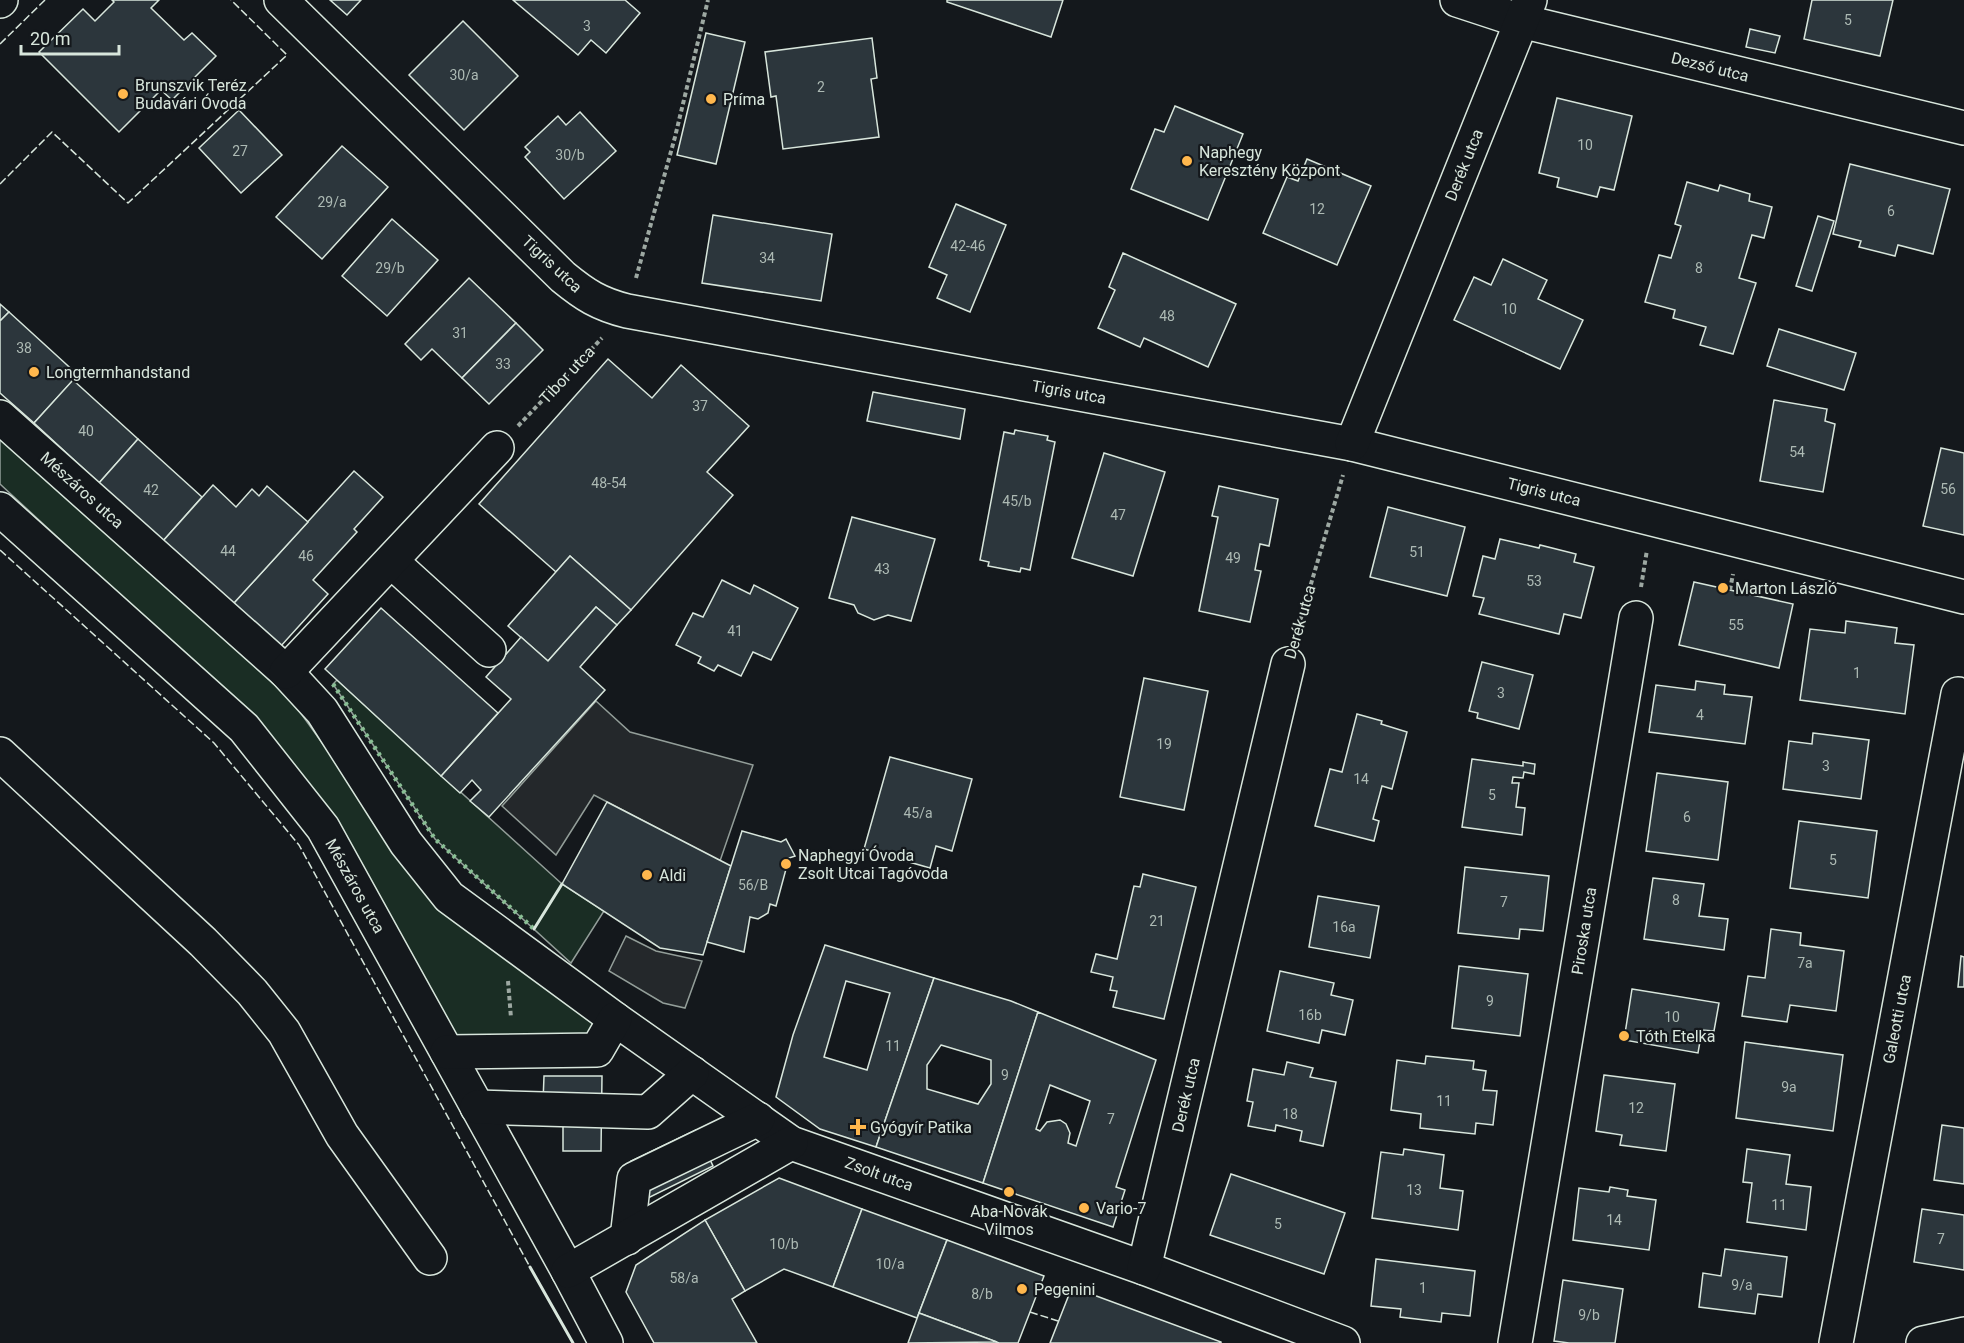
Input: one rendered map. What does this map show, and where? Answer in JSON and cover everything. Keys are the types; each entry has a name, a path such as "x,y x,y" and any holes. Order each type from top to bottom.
{"street":[{"name":"Tigris utca","path":"281,0 563,277 585,295 604,305 1352,444 1964,597"},
{"name":"Dezső utca","path":"1457,0 1526,11 1964,128"},
{"name":"Derék utca","path":"1352,444 1526,11"},
{"name":"Mészáros utca","path":"0,417 286,672 322,711 406,843 449,897 615,1019"},
{"path":"286,672 497,448"},
{"name":"Mészáros utca","path":"0,509 244,729 323,828 606,1343"},
{"path":"391,561 489,650"},
{"name":"Piroska utca","path":"1515,1343 1636,618"},
{"name":"Derék utca","path":"1144,1268 1288,664"},
{"name":"Galeotti utca","path":"1836,1343 1958,694"},
{"path":"0,754 203,942 252,992 284,1032 342,1135 430,1258"},
{"path":"447,1052 597,1050 615,1019"},
{"name":"Zsolt utca","path":"615,1019 791,1143 1144,1268 1343,1343"},
{"path":"477,1107 648,1112 692,1073"},
{"path":"627,1238 634,1179 758,1119"},
{"path":"568,1271 791,1143"},
{"path":"1923,1343 1964,1334"}],"path":[{"name":"Tibor utca","path":"497,448 627,311 675,136 708,0"},
{"name":"Derék utca","path":"1288,664 1352,444"},
{"path":"1636,618 1652,518"},
{"path":"508,988 512,1023"}],"green space":[{"path":"0,431 279,683 434,898 599,1023 590,1039 454,1040 204,673 0,484"},
{"path":"337,680 562,884 604,911 571,963 435,839 333,684"}],"shaded area":[{"path":"596,701 630,732 753,765 720,861 594,795 556,855 502,806"},
{"path":"626,936 656,951 702,961 685,1008 663,1003 609,971"}],"building":[{"path":"112,0 159,0 151,8 184,40 192,33 216,56 172,100 161,90 119,132 39,52 83,9 95,21 114,2"},
{"path":"330,0 361,0 347,15"},
{"path":"513,0 625,0 640,13 606,53 591,40 578,55"},
{"path":"947,0 1063,0 1051,37 947,2"},
{"path":"1812,0 1893,0 1880,56 1804,39"},
{"path":"463,21 518,76 464,130 409,75"},
{"path":"1750,29 1780,36 1775,53 1746,47"},
{"name":"Príma","path":"706,33 745,42 716,164 677,155"},
{"path":"872,38 877,78 871,79 879,137 783,149 776,96 771,97 765,52"},
{"path":"1557,98 1632,116 1614,190 1600,187 1597,197 1557,187 1559,178 1539,173"},
{"name":"Naphegy Keresztény Központ","path":"1175,106 1243,134 1208,220 1131,189 1155,129 1164,132"},
{"path":"239,110 282,155 241,193 199,148"},
{"path":"580,112 616,151 564,199 525,157 530,152 525,147 558,116 566,125"},
{"path":"342,146 388,187 322,259 276,217"},
{"path":"1307,159 1371,186 1337,265 1263,233 1287,177 1298,181"},
{"path":"1850,164 1950,189 1933,254 1898,245 1895,256 1859,247 1861,241 1833,234"},
{"path":"1687,182 1718,191 1720,185 1750,194 1749,201 1772,207 1764,238 1752,235 1739,278 1756,283 1733,354 1700,345 1706,327 1673,318 1675,310 1645,302 1659,255 1671,258 1681,226 1675,224"},
{"path":"956,204 1006,225 970,312 937,298 947,275 929,267"},
{"path":"713,215 832,234 821,301 702,283"},
{"path":"1818,216 1834,221 1812,291 1796,286"},
{"path":"392,219 438,260 387,316 342,276"},
{"path":"1123,253 1236,304 1208,367 1144,338 1140,347 1098,328 1115,290 1109,287"},
{"path":"1503,259 1547,280 1538,299 1583,320 1560,369 1454,320 1474,277 1491,285"},
{"path":"469,278 516,323 462,378 432,349 421,360 405,344"},
{"path":"0,304 9,312 0,321"},
{"path":"9,312 78,375 34,423 0,393 0,321"},
{"path":"516,323 543,350 489,404 462,378"},
{"path":"1779,329 1856,353 1844,390 1767,366"},
{"path":"608,359 652,398 681,365 749,426 707,472 733,495 631,610 570,556 556,572 479,504"},
{"path":"73,380 138,439 99,483 34,423"},
{"path":"873,392 965,409 960,439 867,421"},
{"path":"1774,400 1827,409 1825,421 1835,424 1823,492 1760,481"},
{"path":"1015,430 1048,436 1047,440 1055,442 1030,570 1021,568 1020,572 988,566 989,562 980,560 1004,432 1014,434"},
{"path":"138,439 202,497 163,541 99,483"},
{"path":"1941,448 1964,453 1964,535 1923,526"},
{"path":"1104,453 1165,472 1133,576 1072,558"},
{"path":"354,471 383,497 354,529 357,532 313,580 328,594 280,647 233,604"},
{"path":"213,485 236,507 252,489 259,496 267,486 308,522 233,604 163,541"},
{"path":"1219,486 1278,499 1269,546 1260,544 1255,570 1261,571 1250,622 1199,611 1218,517 1212,516"},
{"path":"1388,507 1465,527 1447,596 1370,577"},
{"path":"852,517 935,539 911,621 888,615 874,620 858,613 854,605 829,598"},
{"path":"1500,539 1539,548 1540,545 1576,554 1574,562 1594,567 1581,618 1564,614 1559,634 1479,614 1484,598 1473,596 1483,556 1495,559"},
{"path":"570,556 631,610 617,625 596,607 548,661 508,626"},
{"path":"722,580 750,594 754,585 798,608 771,660 753,652 741,676 718,665 714,671 698,663 701,657 676,645 693,613 703,617"},
{"path":"1694,582 1793,604 1779,668 1679,645"},
{"path":"596,607 617,625 580,667 605,690 489,817 470,801 481,790 472,780 460,793 441,776 511,699 486,677 521,637 548,661"},
{"path":"381,608 498,713 441,776 325,669"},
{"path":"1846,621 1897,628 1895,643 1914,645 1905,714 1800,700 1810,629 1845,633"},
{"path":"1482,662 1533,675 1519,729 1477,718 1478,713 1469,711"},
{"path":"1144,678 1208,691 1184,810 1120,797"},
{"path":"1696,681 1725,685 1724,694 1752,697 1745,744 1649,732 1656,685 1695,690"},
{"path":"1357,714 1382,721 1381,724 1407,732 1392,789 1382,786 1373,819 1379,821 1374,841 1315,826 1330,769 1342,772"},
{"path":"1813,733 1869,740 1861,799 1783,789 1789,741 1812,744"},
{"path":"890,757 972,779 952,851 936,846 930,868 864,849"},
{"path":"1472,759 1523,766 1523,762 1535,764 1534,774 1524,772 1523,778 1513,777 1512,783 1519,783 1516,807 1525,808 1522,835 1462,827"},
{"path":"1657,773 1728,782 1718,860 1646,851"},
{"name":"Aldi","path":"607,802 731,866 703,955 660,948 562,884"},
{"path":"1799,821 1877,831 1868,898 1790,888"},
{"path":"742,831 781,842 786,839 795,856 789,858 776,906 770,904 768,913 758,919 750,917 744,952 707,942"},
{"path":"1465,867 1549,876 1543,931 1520,929 1519,939 1458,933"},
{"path":"1143,874 1196,887 1164,1019 1113,1007 1117,991 1110,990 1113,977 1091,972 1096,954 1117,959 1134,886 1140,887"},
{"path":"1653,878 1704,884 1699,916 1728,919 1724,950 1644,939"},
{"path":"1318,896 1379,906 1370,958 1309,947"},
{"path":"1771,929 1801,933 1800,945 1844,951 1836,1011 1790,1005 1787,1022 1742,1016 1748,976 1765,978"},
{"path":"825,945 934,978 876,1147 820,1129 776,1097 793,1035","holes":["846,981 890,993 867,1070 824,1057"]},
{"path":"1961,956 1964,957 1964,987 1958,987"},
{"path":"1459,966 1528,974 1520,1036 1452,1028"},
{"path":"1280,971 1334,983 1331,995 1353,1000 1345,1035 1322,1030 1319,1043 1267,1031"},
{"path":"934,978 1011,1001 1038,1012 983,1183 876,1147","holes":["941,1045 991,1060 991,1084 978,1104 927,1089 927,1065"]},
{"path":"1632,989 1719,1003 1714,1031 1702,1030 1698,1053 1624,1040"},
{"path":"1038,1012 1156,1060 1116,1187 1125,1190 1113,1227 983,1183","holes":["1050,1085 1090,1101 1076,1146 1068,1143 1070,1133 1066,1124 1060,1120 1047,1122 1040,1131 1036,1129"]},
{"path":"1745,1042 1843,1055 1833,1131 1736,1118"},
{"path":"1426,1056 1474,1061 1473,1069 1486,1071 1483,1090 1497,1091 1493,1125 1476,1123 1475,1134 1420,1128 1421,1114 1391,1110 1397,1060 1425,1064"},
{"path":"1287,1062 1313,1068 1310,1077 1336,1082 1323,1146 1300,1141 1302,1131 1276,1125 1275,1131 1248,1126 1253,1102 1247,1101 1253,1069 1284,1075"},
{"path":"1604,1075 1675,1084 1666,1151 1620,1145 1622,1135 1596,1131"},
{"path":"544,1076 602,1076 601,1151 563,1151 563,1102 543,1102"},
{"path":"1942,1125 1964,1128 1964,1184 1934,1180"},
{"path":"696,1130 713,1166 648,1198 631,1161"},
{"path":"1404,1149 1444,1155 1440,1188 1463,1191 1458,1230 1372,1218 1381,1152 1403,1155"},
{"path":"1747,1149 1790,1155 1786,1184 1811,1187 1806,1230 1747,1222 1752,1183 1743,1182"},
{"path":"1231,1174 1345,1213 1324,1274 1210,1235"},
{"path":"779,1178 862,1209 833,1287 784,1269 745,1291 705,1220"},
{"path":"1610,1187 1628,1190 1627,1196 1656,1200 1649,1250 1573,1240 1579,1188 1609,1192"},
{"path":"862,1209 947,1240 917,1318 833,1287"},
{"path":"1922,1209 1964,1215 1964,1270 1914,1262"},
{"path":"705,1220 745,1291 732,1299 757,1343 654,1343 626,1292 636,1265"},
{"path":"947,1240 1044,1276 1018,1343 999,1343 919,1313"},
{"path":"1725,1249 1787,1257 1782,1297 1758,1294 1755,1314 1699,1307 1703,1273 1721,1276"},
{"path":"1376,1259 1475,1271 1470,1316 1442,1313 1441,1322 1400,1317 1401,1309 1371,1306"},
{"path":"1563,1280 1623,1289 1615,1343 1554,1341"},
{"path":"1072,1287 1221,1342 1221,1343 1050,1343"},
{"path":"919,1313 997,1342 908,1343"}],"hedge":[{"path":"333,684 435,839 534,929"}],"fence":[{"path":"0,44 45,0"},
{"path":"0,184 52,132 128,203 287,55 231,0"},
{"path":"0,550 214,743 299,845 530,1267"},
{"path":"1030,1312 1058,1321"}],"wall":[{"path":"534,929 562,884"},
{"path":"530,1267 573,1343"}],"place":[{"name":"Brunszvik Teréz Budavári Óvoda","path":"123,94"},
{"name":"Príma","path":"711,99"},
{"name":"Naphegy Keresztény Központ","path":"1187,161"},
{"name":"Longtermhandstand","path":"34,372"},
{"name":"Marton László","path":"1723,588"},
{"name":"Naphegyi Óvoda Zsolt Utcai Tagóvoda","path":"786,864"},
{"name":"Aldi","path":"647,875"},
{"name":"Tóth Etelka","path":"1624,1036"},
{"name":"Gyógyír Patika","path":"858,1127"},
{"name":"Aba-Novák Vilmos","path":"1009,1192"},
{"name":"Vario-7","path":"1084,1208"},
{"name":"Pegenini","path":"1022,1289"}]}
